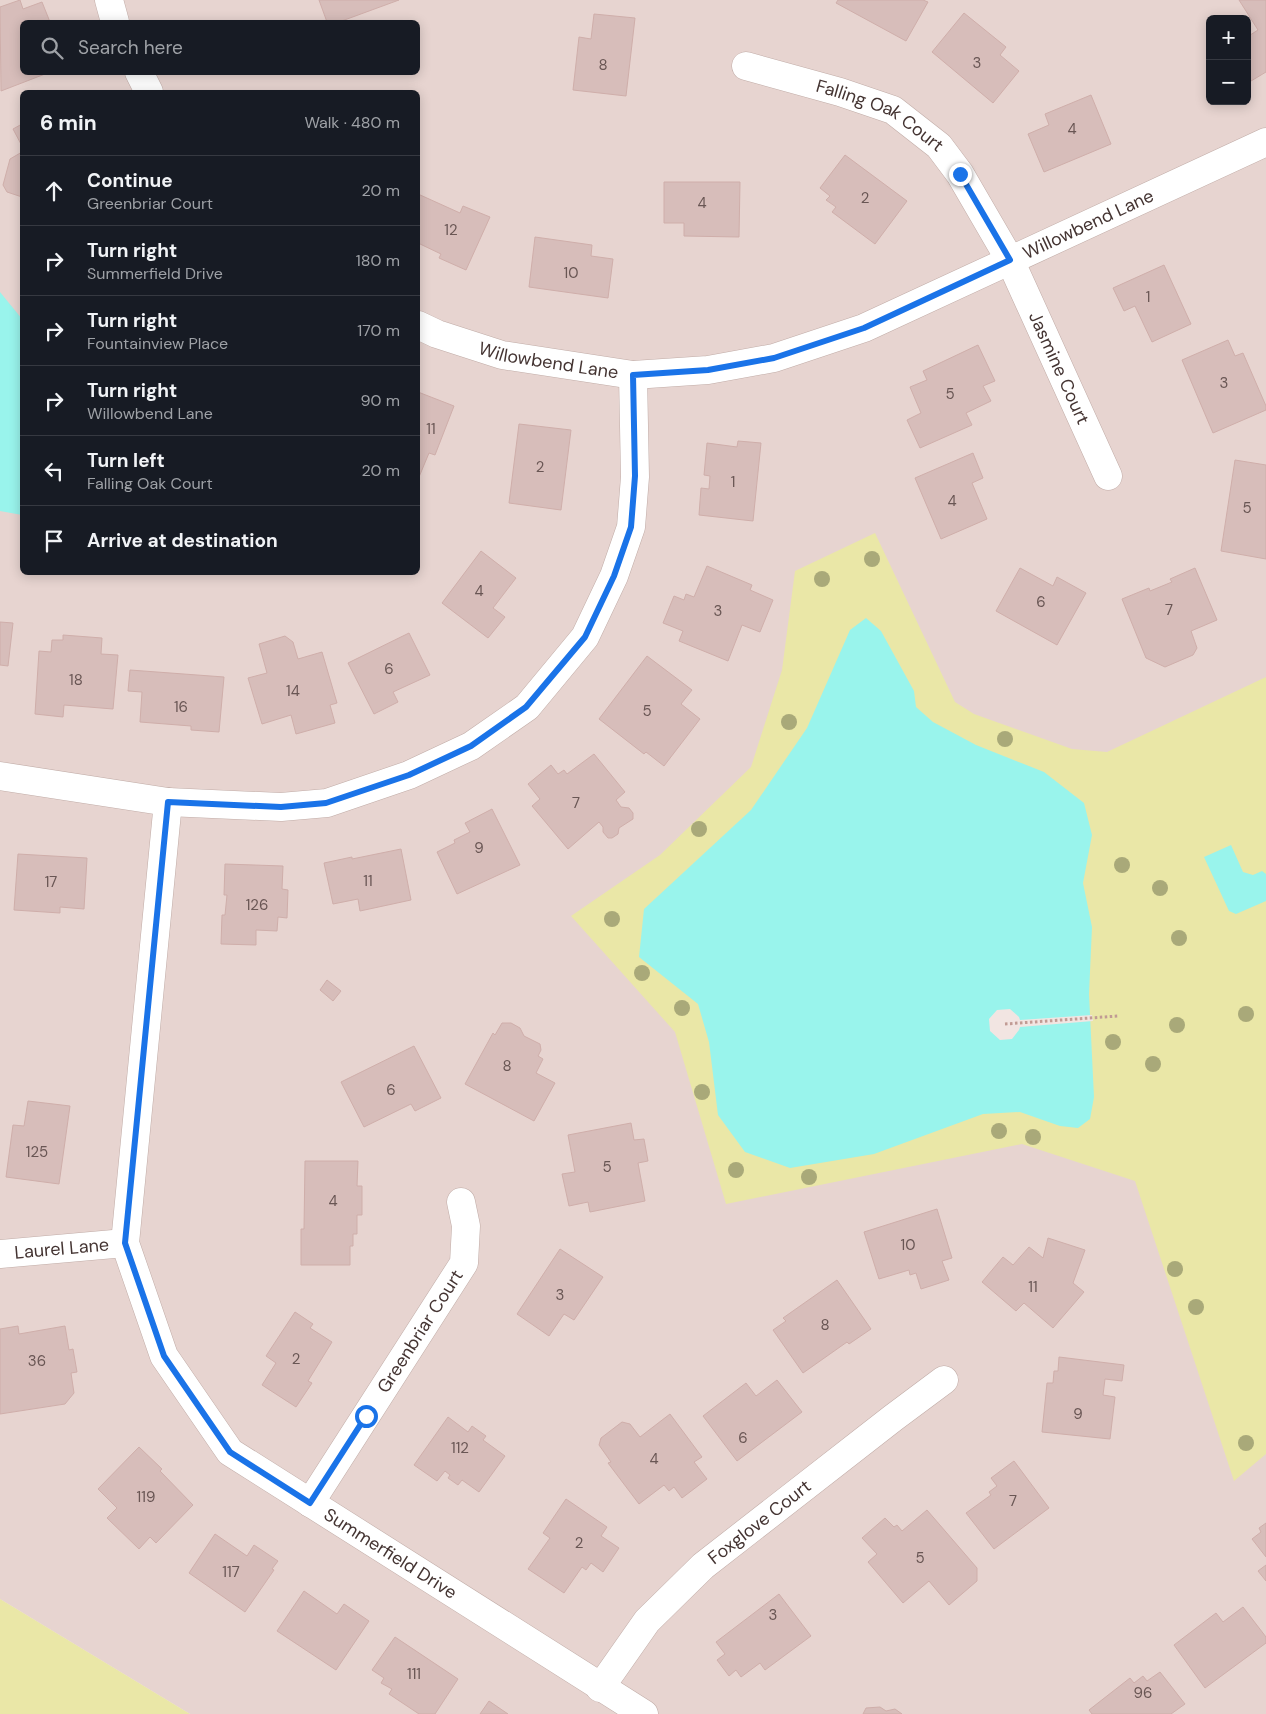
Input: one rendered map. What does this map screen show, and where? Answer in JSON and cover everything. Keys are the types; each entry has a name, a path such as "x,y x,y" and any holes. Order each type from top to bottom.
{"street":[{"path":"109,0 114,20"},
{"name":"Falling Oak Court","path":"746,66 840,92 893,110 939,146 960,174 1010,260"},
{"path":"140,75 148,90"},
{"name":"Willowbend Lane","path":"420,326 438,334 502,355 633,375 708,370 774,358 864,328 1266,142"},
{"name":"Jasmine Court","path":"1010,260 1108,476"},
{"path":"0,776 168,802 281,807 326,803 409,775 471,746 526,707 585,637 614,576 631,527 635,476 633,375"},
{"name":"Summerfield Drive","path":"168,802 125,1243 164,1356 230,1452 600,1688 644,1714"},
{"name":"Greenbriar Court","path":"310,1503 464,1263 466,1226 461,1202"},
{"name":"Laurel Lane","path":"0,1254 125,1243"},
{"name":"Foxglove Court","path":"600,1688 647,1621 703,1566 944,1380"}],"path":[{"path":"1005,1024 1118,1016"}],"shaded area":[{"path":"0,0 1266,0 1266,1714 190,1714 0,1599"},
{"path":"875,533 955,702 974,714 1072,749 1107,752 1266,677 1266,1454 1234,1481 1135,1181 1022,1144 726,1204 675,1032 571,916 660,855 751,767 782,670 795,571"},
{"path":"0,1599 190,1714 0,1714"}],"water":[{"path":"0,292 20,317 20,515 0,511"},
{"path":"866,618 881,631 914,691 916,707 933,722 976,745 1044,772 1084,803 1092,835 1083,883 1092,927 1089,994 1094,1097 1090,1119 1078,1128 1060,1126 1020,1112 983,1114 874,1154 790,1168 745,1152 718,1115 709,1042 698,1004 639,957 644,909 751,810 807,728 850,630"},
{"path":"1231,845 1243,872 1253,875 1262,871 1266,874 1266,901 1236,914 1229,911 1204,857"}],"pier":[{"path":"1010,1009 1020,1020 1092,1015 1093,1021 1020,1027 1012,1039 1000,1040 990,1031 989,1019 997,1010"}],"building":[{"path":"20,0 23,9 42,2 49,20 20,20 20,75 42,75 1,91 0,7"},
{"path":"319,0 399,0 344,20 326,20"},
{"path":"838,0 923,0 928,2 906,41 836,3"},
{"path":"1239,0 1266,0 1266,72 1251,81 1251,34 1258,30 1251,19 1251,15 1248,15"},
{"path":"964,13 1006,47 1000,55 1019,71 993,103 932,52"},
{"path":"594,14 635,18 626,96 573,90 579,37 591,39"},
{"path":"1091,95 1111,144 1044,172 1028,134 1049,125 1045,114"},
{"path":"20,125 20,142 13,129"},
{"path":"20,153 20,196 7,192 3,185 10,159"},
{"path":"845,155 907,201 875,244 832,212 836,207 826,200 830,196 820,188"},
{"path":"664,182 740,182 739,237 684,236 684,223 664,223"},
{"path":"420,195 460,213 463,206 490,217 466,270 439,258 441,254 420,244"},
{"path":"535,237 592,245 591,256 613,259 608,298 529,287"},
{"path":"1164,265 1191,324 1152,342 1135,306 1124,311 1113,288"},
{"path":"1228,340 1235,356 1243,353 1266,410 1213,433 1182,360"},
{"path":"978,345 995,381 983,386 991,401 966,413 972,425 920,448 907,420 921,413 910,387 927,380 923,371"},
{"path":"420,393 454,406 435,455 429,453 420,475"},
{"path":"519,424 571,430 561,510 509,503"},
{"path":"738,441 761,443 753,521 699,515 701,488 709,489 710,476 704,475 707,443 737,447"},
{"path":"973,453 983,478 972,483 987,519 941,539 915,478"},
{"path":"1235,460 1266,465 1266,559 1221,551"},
{"path":"481,551 516,578 493,608 505,617 488,638 442,603"},
{"path":"707,566 752,585 750,590 773,600 760,632 742,625 728,661 679,641 683,631 663,623 674,596 684,600 686,594 694,597"},
{"path":"1020,568 1053,586 1057,577 1086,593 1057,645 996,611"},
{"path":"1195,568 1217,620 1191,631 1197,648 1193,655 1165,667 1146,658 1122,599 1149,588 1150,591 1172,582 1170,579"},
{"path":"0,622 13,623 8,666 0,665"},
{"path":"409,633 430,675 393,692 398,702 374,714 348,663"},
{"path":"63,635 102,638 101,654 118,655 113,709 64,705 63,717 35,714 39,651 51,652 52,640 63,640"},
{"path":"285,636 293,642 298,659 322,652 337,703 330,705 335,723 296,734 291,715 262,724 248,678 267,673 259,644"},
{"path":"647,656 692,690 681,704 700,719 664,766 646,752 644,754 599,719"},
{"path":"130,670 224,677 219,732 191,730 191,726 140,722 142,692 128,691"},
{"path":"594,754 625,792 616,800 621,807 629,808 633,813 633,819 619,828 618,834 612,838 608,838 603,832 603,827 599,822 568,849 532,806 540,799 528,784 551,765 558,774 564,770 567,774"},
{"path":"492,809 520,865 457,894 437,852 455,843 454,840 470,832 465,823"},
{"path":"401,849 411,900 360,911 358,899 333,904 324,863"},
{"path":"18,854 87,858 84,909 60,907 60,913 14,910"},
{"path":"225,864 283,866 282,889 288,890 287,918 278,917 277,931 256,930 256,945 221,944 222,915 225,915 227,895 224,895"},
{"path":"327,980 341,991 333,1001 320,990"},
{"path":"502,1023 511,1023 520,1028 524,1036 540,1044 541,1050 538,1056 543,1059 536,1073 555,1083 534,1121 465,1084 493,1033 495,1035"},
{"path":"414,1046 441,1098 415,1111 411,1104 364,1127 341,1082"},
{"path":"28,1101 70,1106 59,1184 6,1177 13,1125 24,1126"},
{"path":"631,1123 634,1140 644,1139 648,1161 638,1163 645,1201 590,1212 588,1202 569,1206 562,1174 575,1172 568,1135"},
{"path":"305,1161 358,1161 357,1186 362,1186 362,1215 357,1215 357,1234 353,1234 353,1246 350,1246 350,1265 301,1265 301,1229 304,1229"},
{"path":"937,1209 952,1258 942,1261 949,1280 921,1289 916,1273 910,1275 909,1270 879,1279 864,1232"},
{"path":"1048,1238 1085,1250 1073,1283 1084,1292 1053,1328 1024,1303 1016,1311 982,1282 1003,1257 1013,1265 1029,1247 1043,1258"},
{"path":"560,1249 603,1277 574,1320 564,1314 549,1336 517,1314"},
{"path":"837,1280 871,1329 849,1344 847,1342 803,1373 773,1330 786,1321 783,1318"},
{"path":"295,1312 313,1324 310,1328 332,1342 308,1381 312,1383 296,1407 262,1385 276,1363 266,1356"},
{"path":"18,1326 19,1334 65,1326 69,1350 73,1349 77,1372 71,1373 74,1393 65,1404 0,1414 0,1329"},
{"path":"1059,1357 1124,1365 1122,1381 1105,1379 1103,1395 1115,1397 1110,1439 1042,1432 1047,1383 1053,1383 1054,1371 1058,1371"},
{"path":"777,1380 802,1412 737,1461 703,1416 746,1383 756,1396"},
{"path":"670,1414 702,1457 694,1462 707,1479 682,1498 674,1487 669,1491 664,1485 639,1504 608,1463 611,1462 599,1445 601,1438 622,1422 630,1424 640,1437"},
{"path":"448,1417 468,1432 472,1426 486,1436 483,1440 505,1456 479,1492 462,1480 458,1485 448,1478 450,1475 445,1471 437,1481 414,1465"},
{"path":"139,1447 162,1469 160,1471 193,1505 156,1543 150,1537 139,1549 107,1518 117,1508 98,1489"},
{"path":"1014,1461 1049,1508 994,1549 966,1513 991,1495 989,1492 997,1486 991,1478"},
{"path":"566,1499 607,1527 601,1536 619,1548 603,1572 591,1563 586,1570 582,1567 564,1593 528,1569 550,1538 543,1533"},
{"path":"927,1510 977,1568 977,1581 949,1605 929,1581 903,1603 868,1562 877,1554 862,1538 885,1518 894,1527 897,1525 902,1531"},
{"path":"1266,1523 1266,1557 1252,1539 1261,1532 1259,1528"},
{"path":"215,1534 247,1556 254,1545 278,1561 272,1569 274,1570 245,1612 189,1573"},
{"path":"1266,1565 1266,1581 1258,1571"},
{"path":"304,1591 337,1614 344,1604 369,1621 336,1670 277,1631"},
{"path":"779,1594 811,1636 765,1670 760,1663 741,1677 736,1670 729,1676 717,1660 725,1654 716,1642"},
{"path":"1243,1607 1266,1637 1266,1643 1205,1688 1174,1645 1216,1613 1223,1622"},
{"path":"395,1637 458,1679 435,1714 419,1714 389,1694 392,1689 381,1683 384,1678 372,1670"},
{"path":"1160,1672 1185,1704 1171,1714 1092,1714 1089,1710 1130,1678 1134,1683 1143,1676 1147,1681"},
{"path":"489,1701 508,1714 480,1714"},
{"path":"880,1707 886,1711 895,1709 902,1714 863,1714 866,1708"}],"route":[{"path":"366,1416 310,1503 230,1452 164,1356 125,1243 168,802 281,807 326,803 409,775 471,746 526,707 585,637 614,576 631,527 635,476 633,375 708,370 774,358 864,328 1010,260 960,174"}]}
